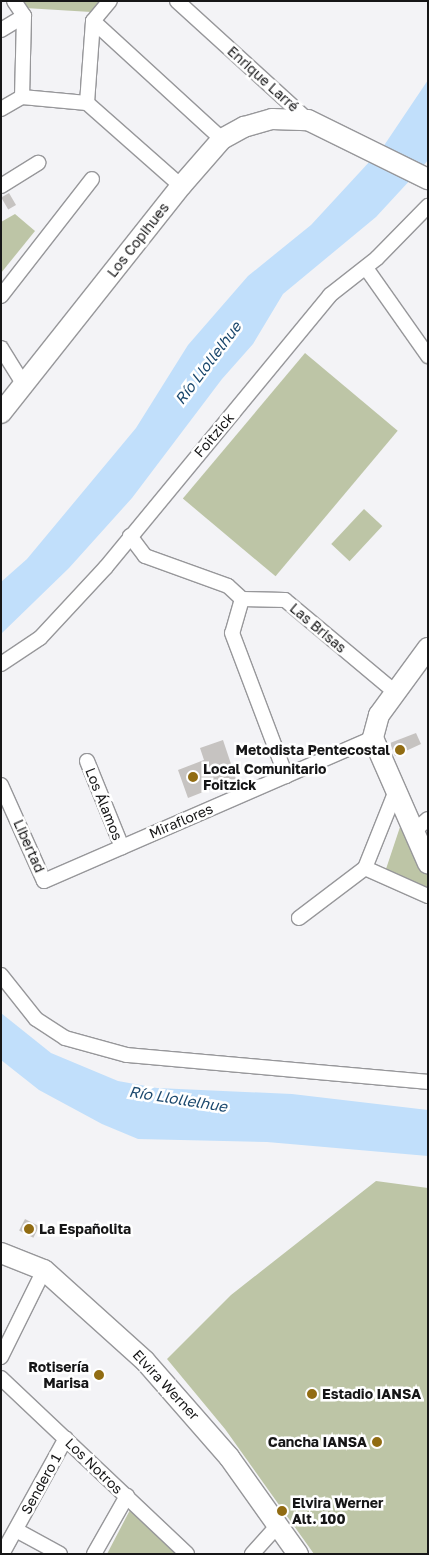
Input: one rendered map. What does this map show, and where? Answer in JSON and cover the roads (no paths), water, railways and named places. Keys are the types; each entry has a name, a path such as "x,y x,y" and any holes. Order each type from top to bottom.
{"main road":[{"name":"Los Copihues","path":"1,413 181,186 222,139 265,121 308,120"},
{"name":"Enrique Larré","path":"308,120 428,179"},
{"path":"428,648 394,691 379,715 373,738 395,793 421,825 428,863"},
{"name":"Elvira Werner","path":"1,1253 44,1270 112,1330 174,1392 229,1457 298,1554"}],"street":[{"path":"14,1 24,16 22,97"},
{"path":"87,103 94,21 110,1"},
{"name":"Enrique Larré","path":"178,1 308,120"},
{"path":"1,30 24,16"},
{"path":"94,21 222,139"},
{"path":"1,109 22,97 87,103 181,186"},
{"path":"1,186 38,163"},
{"path":"1,296 92,179"},
{"name":"Foitzick","path":"1,664 40,638 130,536 330,295 366,268 428,206"},
{"path":"366,268 428,356"},
{"path":"1,348 24,385"},
{"path":"130,536 145,556 228,586 242,599 232,633 286,776"},
{"name":"Las Brisas","path":"242,599 285,600 394,691"},
{"name":"Miraflores","path":"44,881 373,738"},
{"name":"Los Álamos","path":"87,761 122,847"},
{"name":"Libertad","path":"1,784 44,881"},
{"path":"299,918 365,868 395,793"},
{"path":"365,868 428,896"},
{"path":"1,975 36,1019 65,1038 127,1054 428,1082"},
{"path":"1,1357 44,1270"},
{"name":"Los Notros","path":"1,1378 187,1554"},
{"name":"Sendero 1","path":"2,1554 66,1438"},
{"path":"94,1554 127,1496"},
{"path":"252,1554 278,1525"},
{"name":"Sendero 1","path":"16,1530 60,1554"}],"water":[{"name":"Río Llollelhue","path":"428,80 428,160 376,217 283,294 253,344 222,379 132,498 69,568 1,634 1,582 27,559 136,428 188,345 248,276 311,225 383,147"},
{"name":"Río Llollelhue","path":"1,1013 51,1053 118,1081 157,1088 292,1094 428,1110 428,1156 267,1142 138,1139 102,1124 39,1090 1,1060"}],"place":[{"name":"Metodista Pentecostal","path":"400,750"},
{"name":"Local Comunitario Foitzick","path":"193,777"},
{"name":"La Españolita","path":"29,1229"},
{"name":"Rotisería Marisa","path":"99,1375"},
{"name":"Estadio IANSA","path":"312,1394"},
{"name":"Cancha IANSA","path":"377,1442"},
{"name":"Elvira Werner Alt. 100","path":"282,1511"}]}
